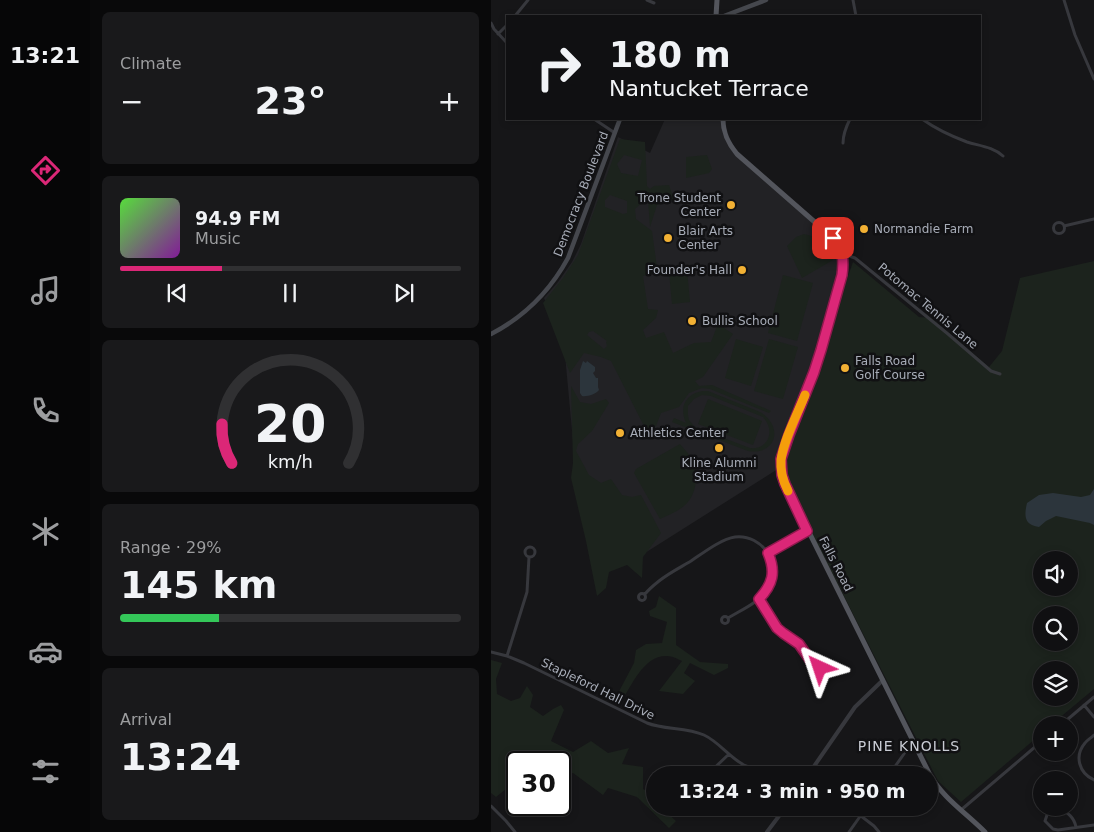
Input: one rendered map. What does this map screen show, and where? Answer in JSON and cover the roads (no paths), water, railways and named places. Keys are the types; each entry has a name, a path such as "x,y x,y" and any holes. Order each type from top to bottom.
{"main road":[{"path":"717,0 717,15"},
{"path":"727,15 766,0"},
{"name":"Democracy Boulevard","path":"491,334 529,308 551,285 563,268 620,120"},
{"path":"723,120 725,135 737,154 833,238 843,256"},
{"name":"Falls Road","path":"843,256 842,275 821,350 781,459 782,475 807,531 930,775 937,787 985,832"}],"street":[{"path":"516,15 528,0"},
{"path":"647,0 655,3"},
{"path":"853,0 856,15"},
{"path":"1064,0 1075,35 1094,79"},
{"path":"491,23 506,42"},
{"path":"498,34 506,26"},
{"path":"596,120 615,133"},
{"path":"843,143 845,128 849,120"},
{"path":"924,120 953,137 990,148 1003,156"},
{"path":"1064,226 1094,219"},
{"name":"Potomac Tennis Lane","path":"843,256 855,258 991,371 1000,374"},
{"path":"768,553 807,531"},
{"path":"645,594 660,580 728,539 737,537 748,538 759,544 768,553 773,570 772,579 768,588 759,599 727,618"},
{"path":"507,656 527,592 529,557"},
{"path":"759,599 777,628 799,644 813,664"},
{"name":"Stapleford Hall Drive","path":"491,652 524,663 647,723 663,728 704,735 717,742 729,754 748,766"},
{"path":"814,766 855,707 883,680"},
{"path":"1071,716 1094,697"},
{"path":"1084,705 1094,717"},
{"path":"1094,735 1084,744 1080,752 1079,764 1087,776 1094,780"},
{"path":"895,766 906,751 915,743"},
{"path":"961,810 1033,749"},
{"path":"716,766 729,754"},
{"path":"491,806 515,832"},
{"path":"767,832 779,816"},
{"path":"849,832 861,816 879,832"},
{"path":"1047,816 1045,821 1053,830 1094,825"},
{"path":"1072,816 1076,827"}],"place":[{"name":"Trone Student Center","path":"731,205"},
{"name":"Normandie Farm","path":"864,229"},
{"name":"Blair Arts Center","path":"668,238"},
{"name":"Founder's Hall","path":"742,270"},
{"name":"Bullis School","path":"692,321"},
{"name":"Falls Road Golf Course","path":"845,368"},
{"name":"Athletics Center","path":"620,433"},
{"name":"Kline Alumni Stadium","path":"719,448"}],"district":[{"name":"PINE KNOLLS","path":"909,746"}]}
